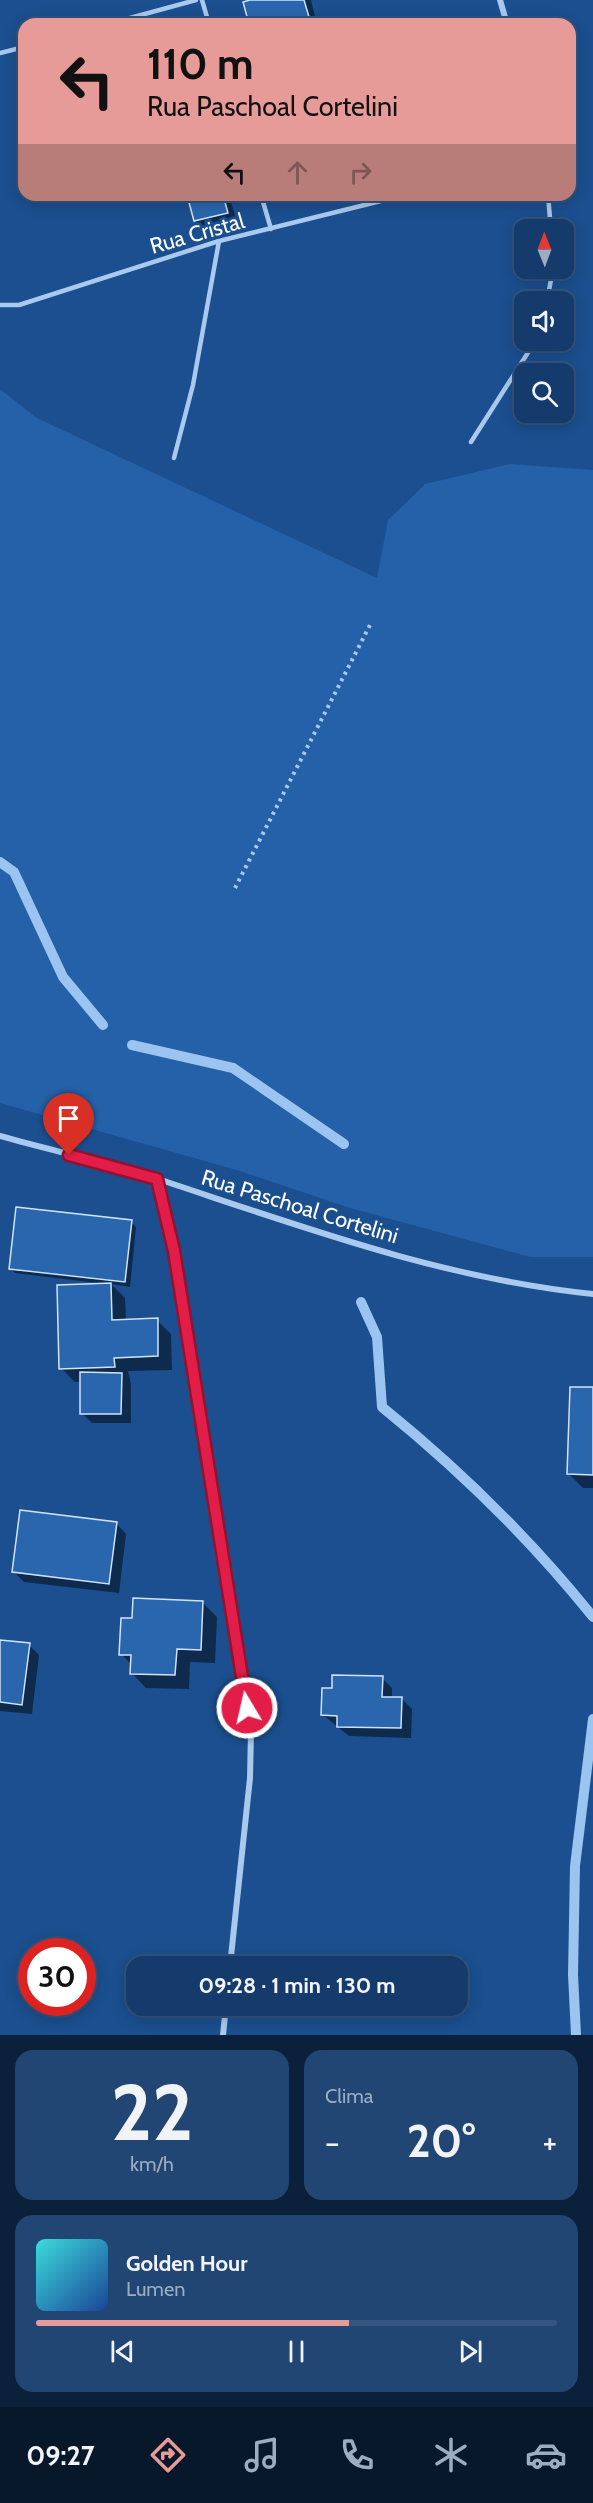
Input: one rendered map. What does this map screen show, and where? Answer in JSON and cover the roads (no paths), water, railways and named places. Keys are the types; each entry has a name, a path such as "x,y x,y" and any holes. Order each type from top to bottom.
{"street":[{"path":"500,0 505,18"},
{"name":"Rua Paschoal Cortelini","path":"0,1136 157,1179 350,1244 537,1288 593,1294"},
{"path":"157,1179 174,1251 251,1731 250,1778 231,1956"},
{"path":"223,2035 225,2016"}],"lane":[{"path":"130,18 196,0"},
{"path":"202,0 207,18"},
{"path":"0,53 18,48"},
{"path":"263,201 271,229"},
{"name":"Rua Cristal","path":"0,305 19,305 219,241 381,201"},
{"path":"549,201 550,219"},
{"path":"174,458 193,385 219,241"},
{"path":"471,442 529,351"}],"waterway":[{"path":"0,862 14,872 63,977 103,1025"},
{"path":"132,1045 233,1068 344,1144"},
{"path":"361,1302 377,1337 382,1407 467,1480 544,1559 593,1617"},
{"path":"576,2035 573,1975 575,1866 593,1719"}]}
